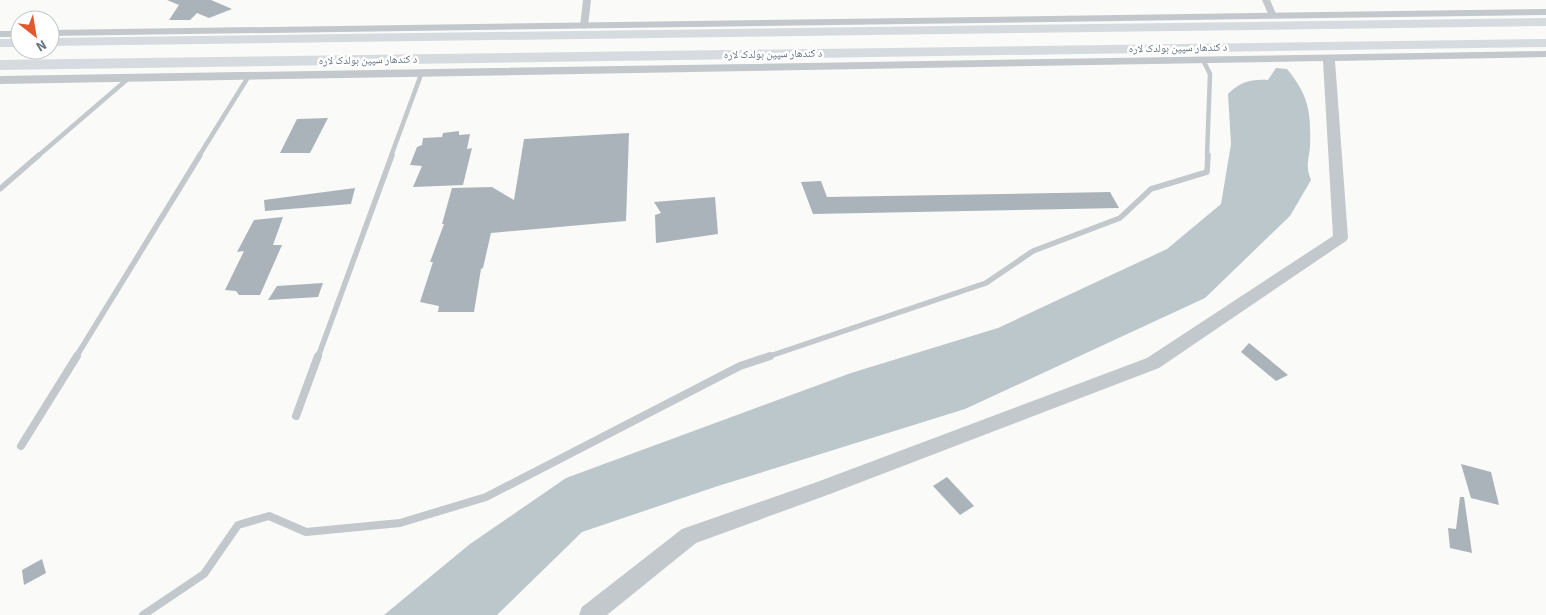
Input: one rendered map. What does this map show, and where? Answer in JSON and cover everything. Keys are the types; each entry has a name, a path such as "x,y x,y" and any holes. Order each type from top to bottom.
{"highway":[{"name":"د کندهار سپین بولدک لاره","path":"60,42 1546,22"},
{"name":"د کندهار سپین بولدک لاره","path":"0,66 1546,43"}],"street":[{"path":"584,26 587,0"},
{"path":"1266,0 1273,16"},
{"path":"60,34 1546,12"},
{"path":"0,80 131,76 1546,54"},
{"path":"590,615 689,536 823,488 1153,363 1341,238 1329,58"}],"lane":[{"path":"143,615 204,574 238,525 269,516 306,532 400,523 486,497 740,366 986,283 1033,251 1120,218 1151,189 1207,172 1210,74 1204,60"},
{"path":"296,416 422,72"},
{"path":"21,446 250,74"},
{"path":"0,189 131,76"}],"shaded area":[{"path":"1276,68 1287,69 1300,88 1307,105 1310,134 1308,167 1311,180 1290,216 1205,298 965,409 718,486 582,532 497,615 384,615 470,544 566,478 851,373 998,328 1167,249 1221,204 1231,144 1228,94 1246,82 1268,80"}],"building":[{"path":"167,0 211,0 232,9 209,18 197,13 190,20 169,20 179,5"},
{"path":"328,118 310,153 280,153 297,119"},
{"path":"459,131 459,135 470,134 467,149 472,148 463,185 413,187 422,166 410,165 417,147 422,145 423,138 442,137 443,133"},
{"path":"629,133 626,221 491,233 483,268 481,269 474,312 438,312 439,306 420,302 433,262 430,262 444,224 442,224 452,188 492,187 514,200 524,139"},
{"path":"821,181 827,197 1110,192 1119,208 813,214 801,182"},
{"path":"355,188 351,204 265,211 264,200"},
{"path":"715,197 718,234 656,243 655,215 661,213 654,202"},
{"path":"283,217 273,245 282,245 260,295 239,295 236,291 225,290 244,251 237,252 254,220"},
{"path":"323,283 318,297 268,300 277,286"},
{"path":"1249,343 1288,375 1276,381 1241,352"},
{"path":"1461,464 1491,472 1499,505 1471,498"},
{"path":"947,477 974,506 960,515 933,486"},
{"path":"1460,497 1464,497 1472,553 1450,548 1448,528 1456,529"},
{"path":"42,559 46,573 24,585 22,570"}]}
